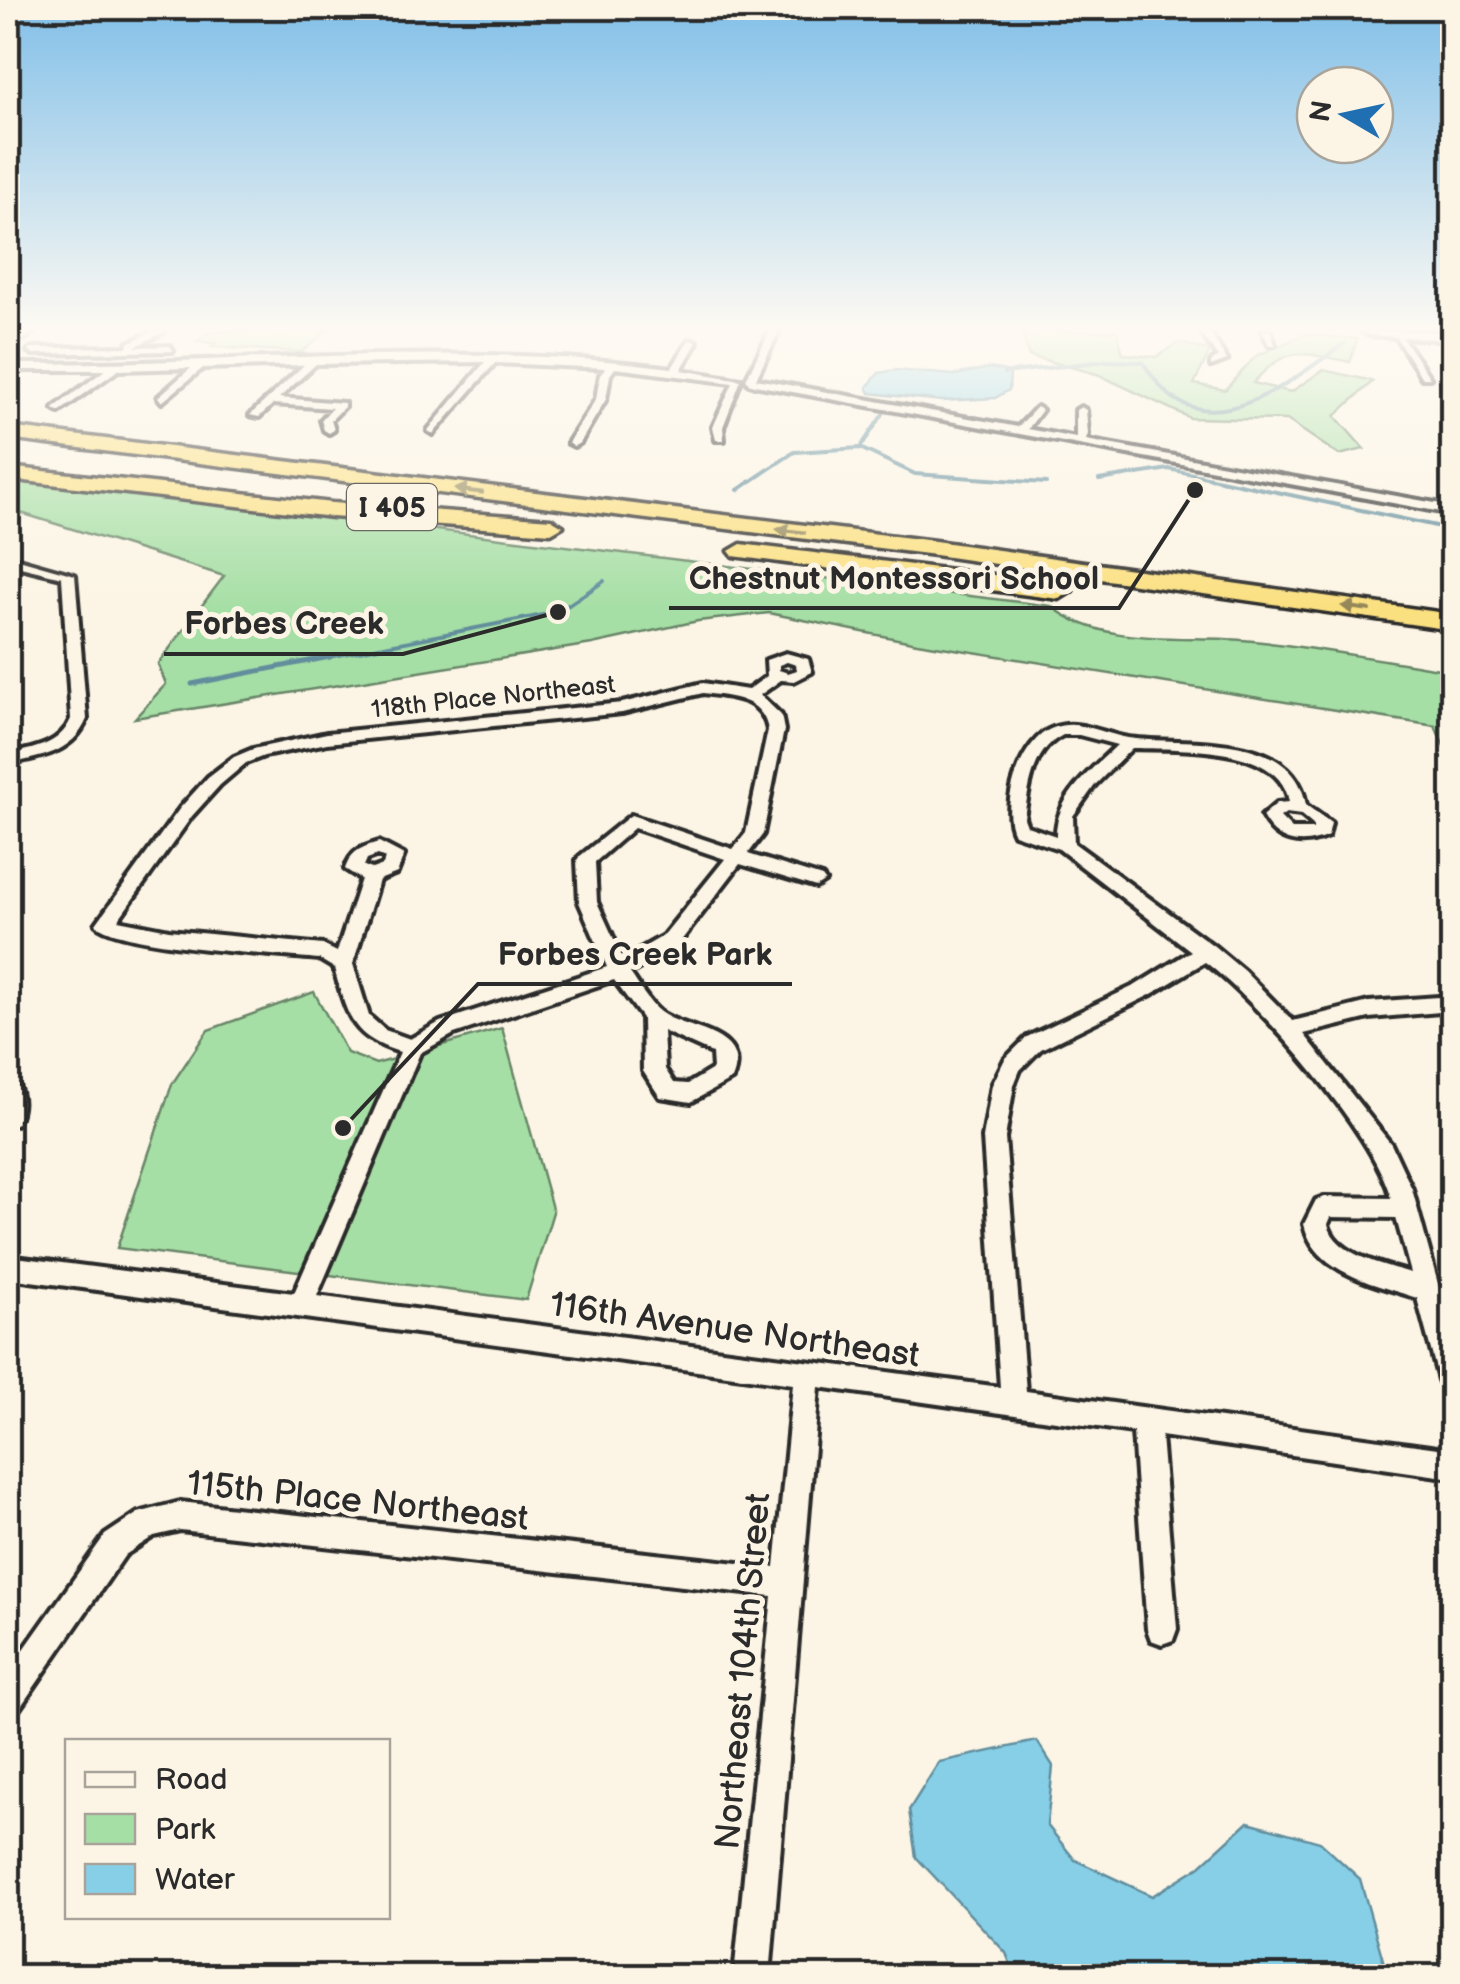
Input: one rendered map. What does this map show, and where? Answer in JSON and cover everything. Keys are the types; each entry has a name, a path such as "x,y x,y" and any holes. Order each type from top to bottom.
{"highway":[{"name":"I 405","path":"8,433 935,548 1452,622"},
{"name":"I 405","path":"8,451 220,478 233,488"},
{"name":"I 405","path":"8,460 561,528 332,510 8,473"},
{"path":"709,546 1452,646"}],"street":[{"path":"327,424 328,430"},
{"path":"432,432 439,424"},
{"path":"574,442 586,424"},
{"path":"719,424 720,438"},
{"path":"977,424 1452,510"},
{"path":"1020,432 1027,424"},
{"path":"1078,442 1083,434 1082,424"},
{"path":"8,560 68,575 79,719 71,735 60,744 8,760"},
{"path":"300,1307 412,1048 447,1028 618,971 670,941 736,858 754,834 760,818 776,730 773,715 751,696 777,676"},
{"name":"118th Place Northeast","path":"344,964 304,948 169,937 106,924 186,812 240,760 259,752 327,738 622,708 703,688 751,696"},
{"path":"1298,808 1300,795 1291,778 1256,756 1187,744 1128,743 1094,733 1052,733 1034,750 1015,824 1020,830 1065,845 1206,951 1237,976 1289,1030 1383,1151 1406,1208 1452,1380"},
{"path":"1065,845 1064,816 1088,780 1128,743"},
{"path":"652,1017 618,971 588,902 586,860 632,821 816,881"},
{"path":"370,876 344,964 361,1022 369,1034 412,1048"},
{"path":"1014,1403 994,1138 1002,1086 1012,1065 1034,1044 1076,1019 1142,990 1206,951"},
{"path":"1289,1030 1368,1010 1452,1003"},
{"path":"8,1088 8,1118"},
{"path":"1406,1208 1324,1207 1316,1216 1315,1231 1322,1247 1338,1258 1429,1290"},
{"name":"116th Avenue Northeast","path":"8,1267 808,1373 1452,1464"},
{"name":"Northeast 104th Street","path":"752,1976 808,1373"},
{"path":"1146,1421 1162,1629"},
{"name":"115th Place Northeast","path":"8,1698 114,1546 148,1523 180,1516 786,1583"}],"green space":[{"path":"1292,424 1342,424 1364,449 1339,455"},
{"path":"8,477 1051,606 1073,620 1122,634 1253,641 1452,671 1452,764 1435,726 917,643 769,613 698,621 592,644 135,718 166,684 158,664 224,576 8,509"},
{"path":"314,992 347,1053 376,1064 502,1028 553,1212 526,1300 117,1248 172,1084 208,1030"}],"water":[{"path":"1037,1741 1053,1766 1047,1825 1075,1860 1152,1896 1200,1866 1248,1822 1320,1842 1360,1879 1385,1967 1380,1976 1015,1976 1006,1953 916,1857 909,1810 939,1762"}],"waterway":[{"path":"860,448 877,424"},
{"path":"738,490 794,452 860,448"},
{"path":"860,448 915,474 1046,483"},
{"path":"1099,480 1169,469 1450,529"},
{"path":"318,659 558,612 604,581"},
{"path":"192,684 330,657"}],"place":[{"name":"Chestnut Montessori School","path":"1195,490"},
{"name":"Forbes Creek","path":"558,612"},
{"name":"Forbes Creek Park","path":"343,1128"}]}
